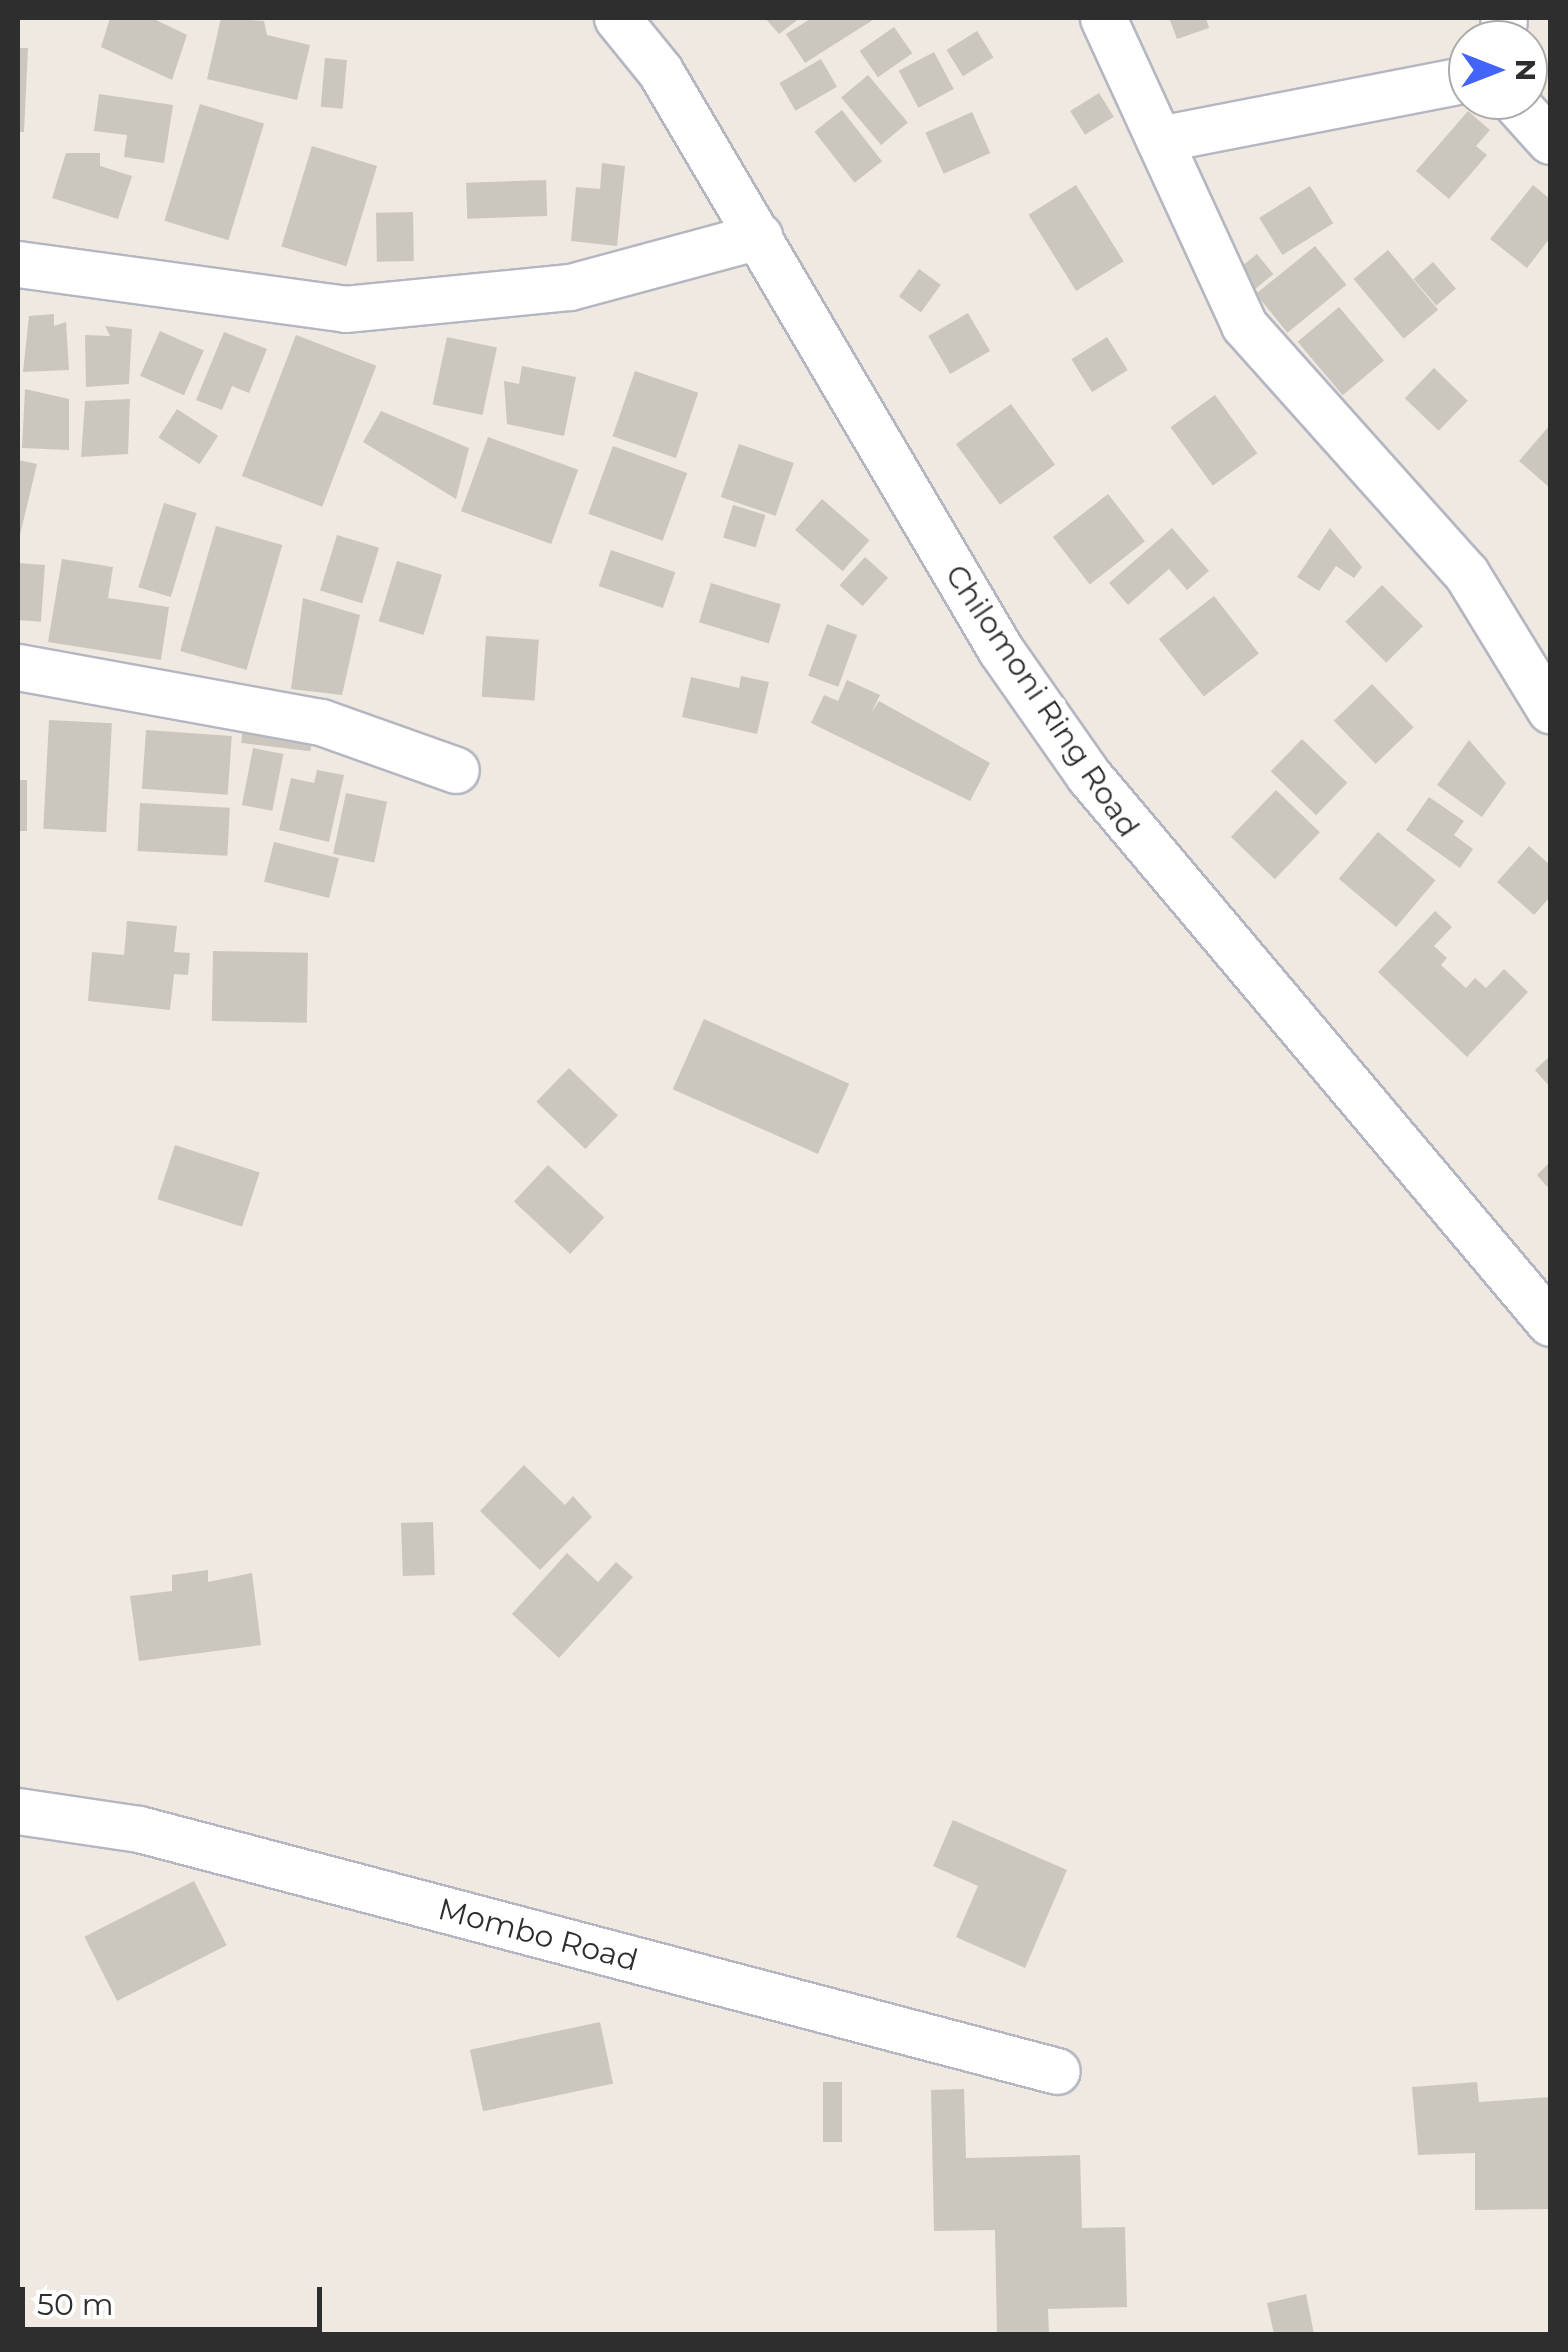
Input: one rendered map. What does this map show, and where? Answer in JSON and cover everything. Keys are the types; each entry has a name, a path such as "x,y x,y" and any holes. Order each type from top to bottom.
{"street":[{"name":"Chilomoni Ring Road","path":"618,18 759,236 940,552 1089,776 1550,1324"},
{"path":"1103,18 1244,325 1466,573 1550,710"},
{"path":"1158,138 1448,83"},
{"path":"1531,120 1550,141"},
{"path":"18,264 345,309 570,287 759,236"},
{"path":"18,667 321,722 456,770"},
{"name":"Mombo Road","path":"18,1811 139,1830 1057,2071"}],"building":[{"path":"110,18 152,18 187,35 172,80 101,47"},
{"path":"221,18 264,21 267,35 310,45 297,100 207,79"},
{"path":"765,18 800,18 779,34"},
{"path":"812,18 876,18 805,63 786,34"},
{"path":"1169,18 1206,18 1209,28 1177,39"},
{"path":"894,27 912,53 878,77 860,51"},
{"path":"977,31 993,57 963,76 946,50"},
{"path":"18,48 28,48 24,132 18,132"},
{"path":"934,52 954,89 918,108 899,71"},
{"path":"325,58 347,60 343,109 321,107"},
{"path":"821,59 837,87 795,111 779,83"},
{"path":"868,75 908,122 881,145 841,97"},
{"path":"1099,93 1114,117 1085,135 1070,111"},
{"path":"99,94 173,105 164,163 124,157 127,135 94,131"},
{"path":"200,104 264,124 228,240 164,221"},
{"path":"842,110 882,161 854,183 814,132"},
{"path":"972,112 990,153 944,174 925,133"},
{"path":"1460,120 1478,120 1490,130 1476,146 1487,155 1449,199 1416,171"},
{"path":"312,146 377,166 346,266 281,246"},
{"path":"66,153 100,153 100,166 132,176 118,219 52,198"},
{"path":"602,163 625,166 617,246 571,241 576,187 600,189"},
{"path":"546,180 547,216 467,219 466,183"},
{"path":"1076,185 1124,261 1076,291 1029,215"},
{"path":"1533,185 1550,199 1550,238 1527,268 1490,239"},
{"path":"1310,186 1333,223 1282,255 1259,218"},
{"path":"413,212 414,261 377,262 376,213"},
{"path":"1315,246 1346,285 1287,333 1256,294"},
{"path":"1388,250 1438,310 1404,339 1354,279"},
{"path":"1257,254 1273,274 1246,296 1230,276"},
{"path":"1433,262 1456,288 1436,305 1413,279"},
{"path":"919,269 941,285 921,312 899,297"},
{"path":"1339,307 1384,361 1343,395 1298,342"},
{"path":"968,313 990,351 950,374 928,336"},
{"path":"54,314 54,326 66,322 69,370 23,372 29,316"},
{"path":"105,326 132,329 129,384 86,387 85,335 110,336"},
{"path":"160,331 204,351 184,395 140,376"},
{"path":"224,332 267,349 249,393 232,386 222,410 196,400"},
{"path":"296,335 376,366 322,507 242,476"},
{"path":"447,337 497,348 483,415 433,404"},
{"path":"1107,337 1128,370 1092,392 1071,359"},
{"path":"522,366 576,377 564,436 507,424 504,381 519,384"},
{"path":"1434,368 1468,401 1439,431 1405,398"},
{"path":"635,371 698,393 676,458 613,436"},
{"path":"25,389 69,399 69,450 22,448"},
{"path":"1215,395 1257,453 1213,486 1171,427"},
{"path":"130,399 128,454 81,457 85,401"},
{"path":"1011,404 1055,465 1000,505 956,444"},
{"path":"177,409 218,436 200,464 158,438"},
{"path":"381,411 469,448 456,499 363,442"},
{"path":"1550,425 1550,488 1519,461"},
{"path":"488,437 578,470 551,544 461,511"},
{"path":"739,444 794,463 776,516 721,497"},
{"path":"613,446 687,473 663,541 588,514"},
{"path":"18,460 37,464 19,539 18,539"},
{"path":"1108,494 1145,541 1090,584 1053,537"},
{"path":"822,499 870,540 843,571 795,530"},
{"path":"164,503 197,513 171,597 138,587"},
{"path":"733,505 766,515 756,547 723,538"},
{"path":"216,526 282,545 246,670 180,651"},
{"path":"1172,528 1209,571 1187,590 1169,569 1128,605 1109,583"},
{"path":"1330,528 1362,567 1354,578 1336,566 1319,591 1297,577"},
{"path":"337,535 379,548 362,603 320,590"},
{"path":"611,550 675,572 663,608 599,586"},
{"path":"865,557 888,578 863,606 840,585"},
{"path":"62,559 113,567 108,598 169,607 161,660 48,642"},
{"path":"397,561 442,575 424,635 379,621"},
{"path":"18,563 45,565 41,622 18,620"},
{"path":"711,583 781,604 769,644 699,622"},
{"path":"1382,585 1423,626 1386,663 1345,622"},
{"path":"1214,596 1259,654 1204,697 1159,639"},
{"path":"303,598 360,615 342,695 291,689"},
{"path":"827,624 857,635 838,687 808,676"},
{"path":"486,636 539,640 535,701 482,697"},
{"path":"741,676 769,682 757,734 682,717 691,677 739,688"},
{"path":"847,680 880,695 871,713 879,701 990,763 970,801 811,723 824,695 838,701"},
{"path":"1372,684 1414,727 1376,764 1334,721"},
{"path":"244,719 313,728 311,751 241,743"},
{"path":"49,720 112,723 106,832 43,829"},
{"path":"146,730 232,736 228,795 142,789"},
{"path":"1302,739 1347,783 1316,815 1271,771"},
{"path":"1469,740 1506,783 1482,817 1437,785"},
{"path":"253,748 283,754 272,811 242,805"},
{"path":"317,770 344,775 329,842 279,830 291,778 314,783"},
{"path":"18,780 27,780 27,831 18,831"},
{"path":"1276,790 1320,832 1275,879 1231,837"},
{"path":"346,793 387,802 374,862 333,854"},
{"path":"1429,797 1464,821 1454,835 1473,849 1460,868 1406,830"},
{"path":"140,803 230,808 227,856 137,851"},
{"path":"1378,832 1435,880 1396,927 1339,879"},
{"path":"274,842 339,858 329,898 264,882"},
{"path":"1529,846 1550,865 1550,897 1534,915 1497,882"},
{"path":"1435,911 1452,927 1434,946 1447,958 1441,965 1466,988 1475,978 1486,988 1504,969 1528,992 1467,1057 1378,972"},
{"path":"127,921 177,926 174,952 190,953 188,975 174,974 170,1010 88,1001 92,952 124,955"},
{"path":"213,951 308,953 307,1023 212,1021"},
{"path":"704,1019 849,1084 818,1154 673,1089"},
{"path":"1550,1056 1550,1087 1535,1070"},
{"path":"569,1068 618,1115 585,1149 536,1102"},
{"path":"175,1145 260,1173 242,1227 157,1199"},
{"path":"1550,1162 1550,1190 1537,1175"},
{"path":"548,1165 604,1218 570,1254 514,1202"},
{"path":"524,1465 565,1505 573,1496 592,1517 540,1570 480,1511"},
{"path":"433,1522 435,1575 403,1576 401,1523"},
{"path":"567,1553 598,1582 616,1562 633,1577 559,1658 512,1614"},
{"path":"208,1570 208,1582 252,1573 261,1645 139,1661 130,1596 172,1591 172,1575"},
{"path":"953,1820 1067,1870 1025,1968 956,1937 978,1886 933,1866"},
{"path":"194,1881 227,1945 117,2001 84,1937"},
{"path":"600,2022 613,2084 483,2111 470,2050"},
{"path":"823,2082 842,2082 842,2142 823,2142"},
{"path":"1477,2082 1479,2102 1550,2097 1550,2209 1475,2210 1475,2153 1418,2155 1412,2087"},
{"path":"964,2089 966,2158 1080,2155 1082,2228 1125,2227 1127,2307 1048,2309 1049,2334 997,2334 995,2230 934,2231 931,2090"},
{"path":"1306,2294 1314,2334 1274,2334 1267,2303"}]}
